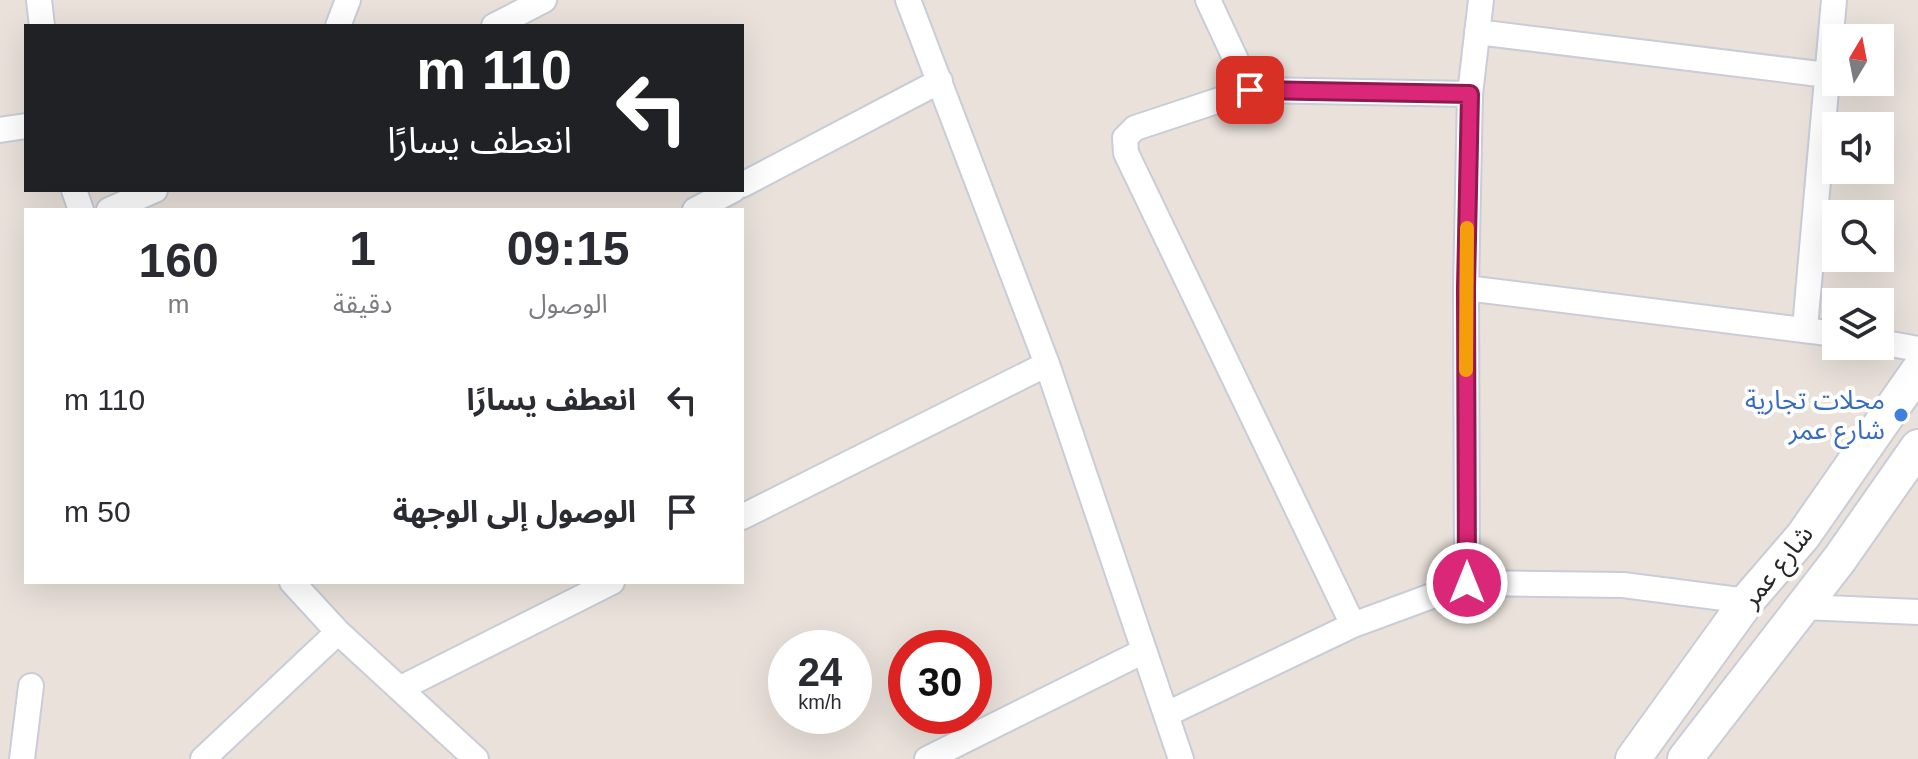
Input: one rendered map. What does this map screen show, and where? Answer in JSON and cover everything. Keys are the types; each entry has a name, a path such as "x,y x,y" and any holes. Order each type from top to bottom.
{"main road":[{"name":"شارع عمر","path":"1633,759 1747,601 1803,536 1918,371"},
{"name":"شارع عمر","path":"1685,759 1803,607 1918,447"}],"street":[{"path":"39,0 42,24"},
{"path":"339,24 348,0"},
{"path":"498,24 544,0"},
{"path":"908,0 1047,364 1181,759"},
{"path":"1208,0 1250,90"},
{"path":"1467,583 1466,288 1470,94 1481,0"},
{"path":"1832,24 1834,0"},
{"path":"1477,32 1822,74"},
{"path":"744,184 940,81"},
{"path":"1353,625 1126,153 1125,138 1135,128 1250,90 1470,94"},
{"path":"1805,328 1825,96"},
{"path":"0,130 24,126"},
{"path":"114,208 150,192"},
{"path":"699,208 729,192"},
{"path":"1466,288 1822,331"},
{"path":"1894,345 1918,349"},
{"path":"744,516 1047,364"},
{"path":"1167,714 1353,625 1467,583 1623,585 1747,601"},
{"path":"294,584 338,632 476,759"},
{"path":"401,688 608,584"},
{"path":"1803,607 1918,612"},
{"path":"203,759 338,632"},
{"path":"927,759 1144,651"},
{"path":"22,759 31,686"}],"slow traffic":[{"path":"1466,370 1467,228"}],"place":[{"name":"محلات تجارية شارع عمر","path":"1901,415"}],"route":[{"path":"1250,90 1470,94 1466,288 1467,583"}]}
